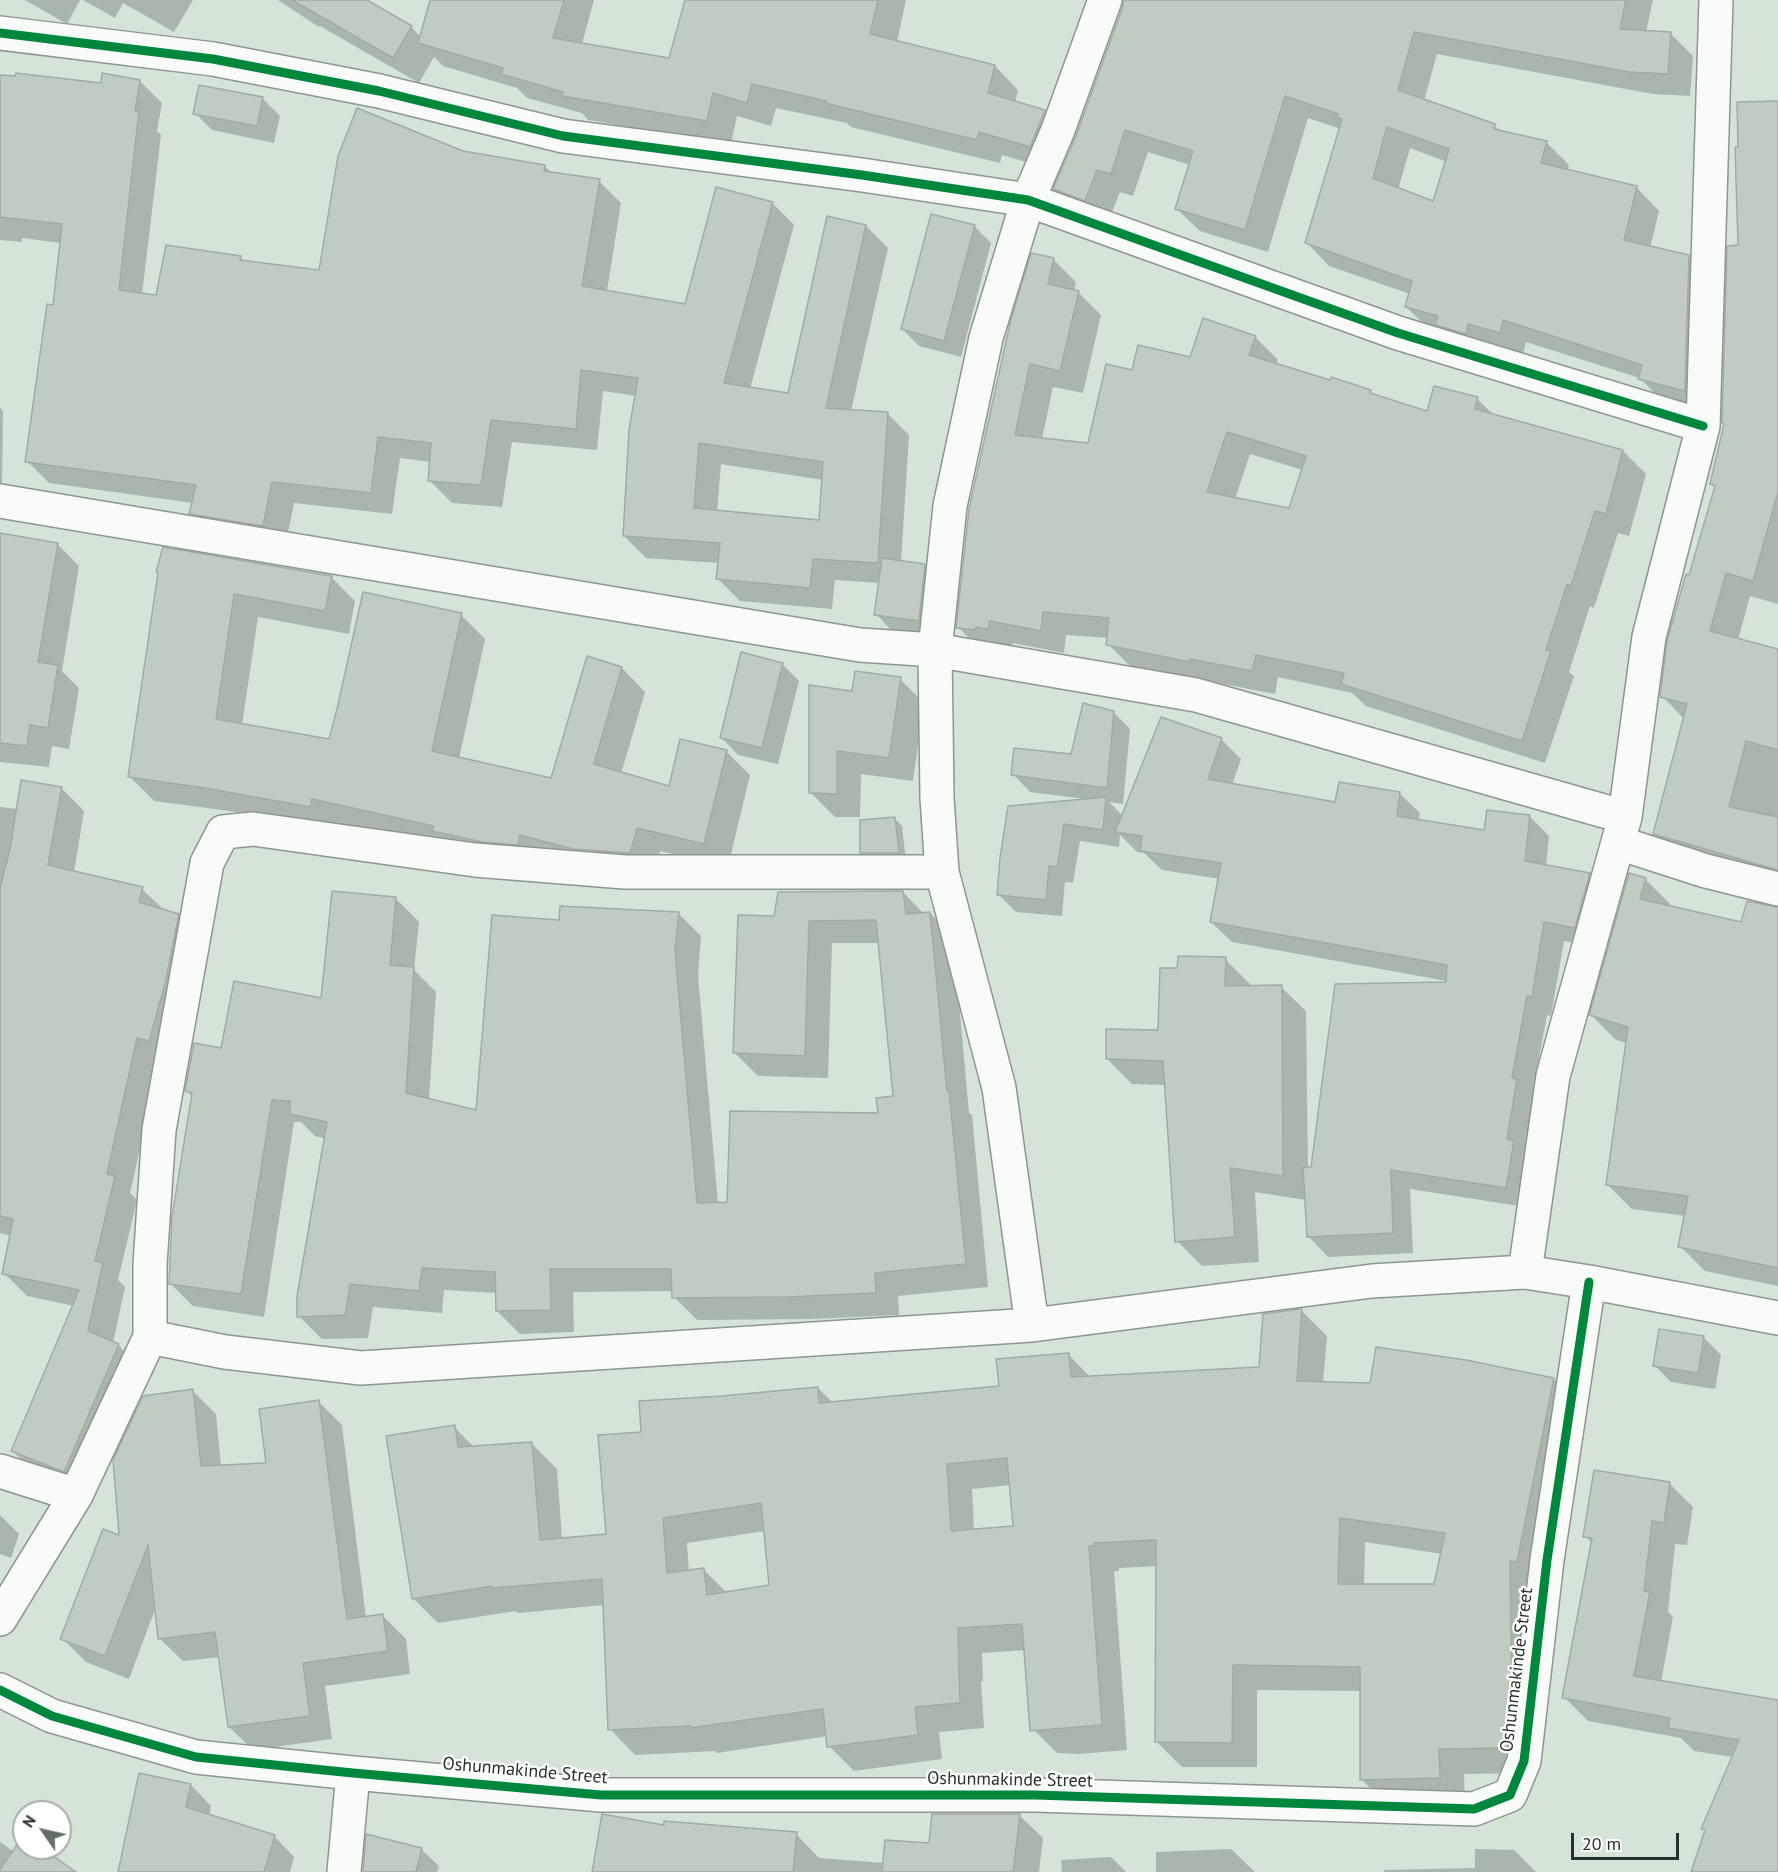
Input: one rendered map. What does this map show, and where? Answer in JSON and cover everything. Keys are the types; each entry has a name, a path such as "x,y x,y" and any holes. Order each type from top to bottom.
{"street":[{"path":"1032,1325 999,1088 942,872 937,798 935,650 953,494 986,338 1028,200 1058,130 1105,0"},
{"path":"1524,1272 1553,1076 1622,830 1648,636 1703,426 1716,0"},
{"path":"0,33 213,59 379,91 563,136 862,175 1028,200 1398,333 1703,426"},
{"path":"0,501 860,645 935,650 1196,695 1622,830 1706,871 1778,889"},
{"path":"0,1619 76,1495 150,1337 150,1264 159,1130 207,863 223,832 253,829 475,860 625,872 942,872"},
{"path":"150,1337 225,1352 361,1368 1032,1325 1372,1281 1524,1272 1778,1318"},
{"name":"Oshunmakinde Street","path":"0,1690 52,1716 196,1757 601,1795 1035,1795 1474,1809 1510,1795 1524,1761 1547,1560 1589,1282"},
{"path":"0,1471 76,1495"},
{"path":"344,1872 352,1773"}],"building":[{"path":"292,0 367,0 412,26 393,58"},
{"path":"430,0 564,0 553,38 669,58 685,0 878,0 870,34 995,65 988,93 1045,110 1030,147 979,132 977,140 752,84 747,103 713,93 707,121 562,96 563,92 501,74 503,68 418,43"},
{"path":"1123,0 1626,0 1620,29 1671,32 1668,74 1629,72 1414,32 1398,90 1495,124 1494,129 1547,141 1541,163 1637,186 1624,240 1689,255 1685,391 1638,379 1642,365 1503,320 1500,333 1468,324 1466,334 1435,325 1438,316 1405,307 1412,281 1305,243 1342,119 1337,118 1338,114 1285,96 1245,230 1175,209 1193,151 1125,130 1111,174 1097,170 1085,201 1053,189 1076,136 1123,6","holes":["1387,127 1449,149 1433,201 1373,178"]},
{"path":"16,73 101,83 102,73 140,80 135,111 139,111 119,290 156,295 166,245 241,256 240,260 319,270 338,156 357,108 463,151 545,165 544,171 600,179 582,286 685,304 716,187 773,202 724,383 788,393 827,216 866,225 826,408 888,412 878,563 813,559 810,588 716,579 720,543 623,536 629,430 638,378 581,370 576,429 491,420 481,485 428,481 431,443 378,437 371,493 272,482 263,526 189,514 196,485 25,462 47,304 53,305 62,224 0,217 0,75 15,76","holes":["699,443 823,462 819,520 694,508"]},
{"path":"199,85 263,97 257,126 193,114"},
{"path":"1778,101 1778,492 1753,581 1726,573 1710,631 1778,649 1778,750 1746,741 1729,807 1778,817 1778,870 1653,834 1687,704 1660,697 1667,641 1715,486 1710,484 1724,424 1722,423 1727,246 1738,245 1735,147 1738,147 1737,102"},
{"path":"931,214 975,225 944,341 901,329"},
{"path":"1031,253 1054,258 1048,284 1079,291 1060,371 1030,364 1015,435 1088,443 1106,364 1132,370 1138,345 1190,357 1203,318 1256,336 1249,355 1330,380 1331,377 1371,390 1370,393 1427,411 1434,386 1478,397 1475,409 1623,450 1606,514 1595,511 1571,586 1567,584 1546,650 1551,651 1522,741 1341,684 1344,673 1256,655 1252,671 1190,659 1190,662 1106,645 1109,618 1043,612 1041,631 990,621 988,629 956,628 969,509 1011,319","holes":["1227,432 1306,456 1289,508 1207,492"]},
{"path":"0,533 58,543 38,662 58,665 48,728 30,725 27,746 0,743"},
{"path":"163,547 332,576 325,611 234,594 216,719 329,739 363,592 462,613 432,751 551,778 587,656 622,667 594,764 669,786 680,739 727,750 704,844 637,828 630,853 573,849 520,835 518,845 482,842 432,831 433,826 312,799 310,807 128,777 158,573 156,572"},
{"path":"882,558 925,564 919,621 874,615"},
{"path":"741,652 783,663 762,748 720,738"},
{"path":"855,671 901,677 889,758 837,751 837,794 809,793 809,685 852,691"},
{"path":"1083,703 1114,711 1107,788 1011,775 1014,748 1071,754"},
{"path":"1161,717 1222,738 1208,779 1335,802 1339,782 1400,792 1397,816 1484,830 1487,810 1530,815 1525,861 1590,873 1575,928 1544,922 1532,997 1527,996 1512,1078 1517,1079 1507,1139 1514,1141 1506,1188 1391,1170 1393,1233 1307,1237 1303,1167 1311,1167 1335,984 1446,982 1447,965 1210,922 1221,863 1140,851 1142,836 1115,832"},
{"path":"21,780 62,787 48,865 143,887 139,902 179,914 165,984 149,1041 137,1038 107,1174 115,1176 95,1261 103,1263 88,1331 119,1344 64,1472 11,1451 79,1290 2,1274 13,1219 0,1216 0,889 10,849"},
{"path":"1106,797 1103,830 1064,824 1057,867 1049,866 1046,900 997,895 1008,806"},
{"path":"895,817 899,853 860,853 860,820"},
{"path":"1629,873 1646,878 1640,899 1741,922 1747,901 1778,907 1778,1268 1678,1247 1688,1196 1606,1185 1628,1027 1589,1015"},
{"path":"332,891 396,897 390,965 414,967 406,1093 476,1110 492,915 559,920 560,906 679,912 675,951 697,1203 727,1202 730,1111 878,1113 876,1098 893,1096 876,920 809,921 805,1056 733,1053 738,915 774,916 778,892 903,891 906,914 930,912 966,1264 875,1273 876,1293 788,1297 672,1298 671,1269 550,1269 551,1310 496,1311 495,1272 422,1268 419,1291 350,1284 345,1315 297,1317 297,1296 327,1122 290,1114 290,1101 272,1100 241,1294 169,1284 172,1217 192,1093 185,1091 194,1043 221,1048 234,981 321,998"},
{"path":"1178,956 1226,957 1225,986 1282,985 1283,1176 1230,1168 1235,1237 1175,1242 1163,1061 1106,1059 1106,1029 1158,1030 1160,968 1177,968"},
{"path":"1302,1309 1297,1381 1370,1383 1376,1347 1466,1360 1554,1378 1517,1562 1510,1561 1512,1700 1507,1748 1439,1749 1440,1778 1360,1780 1360,1667 1233,1665 1232,1743 1155,1742 1156,1540 1094,1543 1095,1546 1089,1546 1102,1725 1030,1731 1022,1624 958,1628 960,1703 915,1707 918,1735 827,1747 823,1709 690,1728 690,1726 608,1730 602,1579 492,1588 492,1586 412,1599 386,1436 455,1425 458,1447 532,1442 540,1540 606,1534 598,1435 641,1432 639,1401 818,1387 819,1403 999,1386 996,1359 1069,1353 1071,1377 1259,1367 1263,1314","holes":["1007,1458 1013,1526 951,1531 947,1464","761,1503 769,1585 707,1595 704,1568 667,1573 663,1518","1340,1518 1445,1533 1434,1584 1338,1584"]},
{"path":"1659,1329 1704,1336 1698,1373 1653,1366"},
{"path":"193,1389 201,1466 266,1463 259,1409 319,1400 347,1619 383,1614 388,1651 303,1663 310,1716 228,1727 215,1632 158,1639 148,1545 105,1656 60,1639 103,1529 119,1535 113,1460 143,1396"},
{"path":"1594,1470 1670,1482 1664,1523 1652,1521 1644,1591 1650,1592 1634,1676 1778,1700 1778,1872 1691,1872 1705,1830 1701,1829 1739,1740 1668,1728 1670,1718 1562,1698 1592,1538 1583,1537"},
{"path":"139,1773 191,1784 186,1807 275,1835 264,1872 118,1872"},
{"path":"602,1814 664,1825 664,1821 797,1832 793,1872 592,1872"},
{"path":"932,1814 1020,1814 1013,1872 882,1872 885,1840 929,1843"},
{"path":"366,1834 422,1848 416,1872 363,1872"},
{"path":"12,1852 12,1860 59,1860 76,1872 0,1872"}],"cycle path":[{"path":"0,33 213,59 379,91 563,136 862,175 1028,200 1398,333 1703,426"},
{"path":"0,1690 52,1716 196,1757 601,1795 1035,1795 1474,1809 1510,1795 1524,1761 1547,1560 1589,1282"}]}
